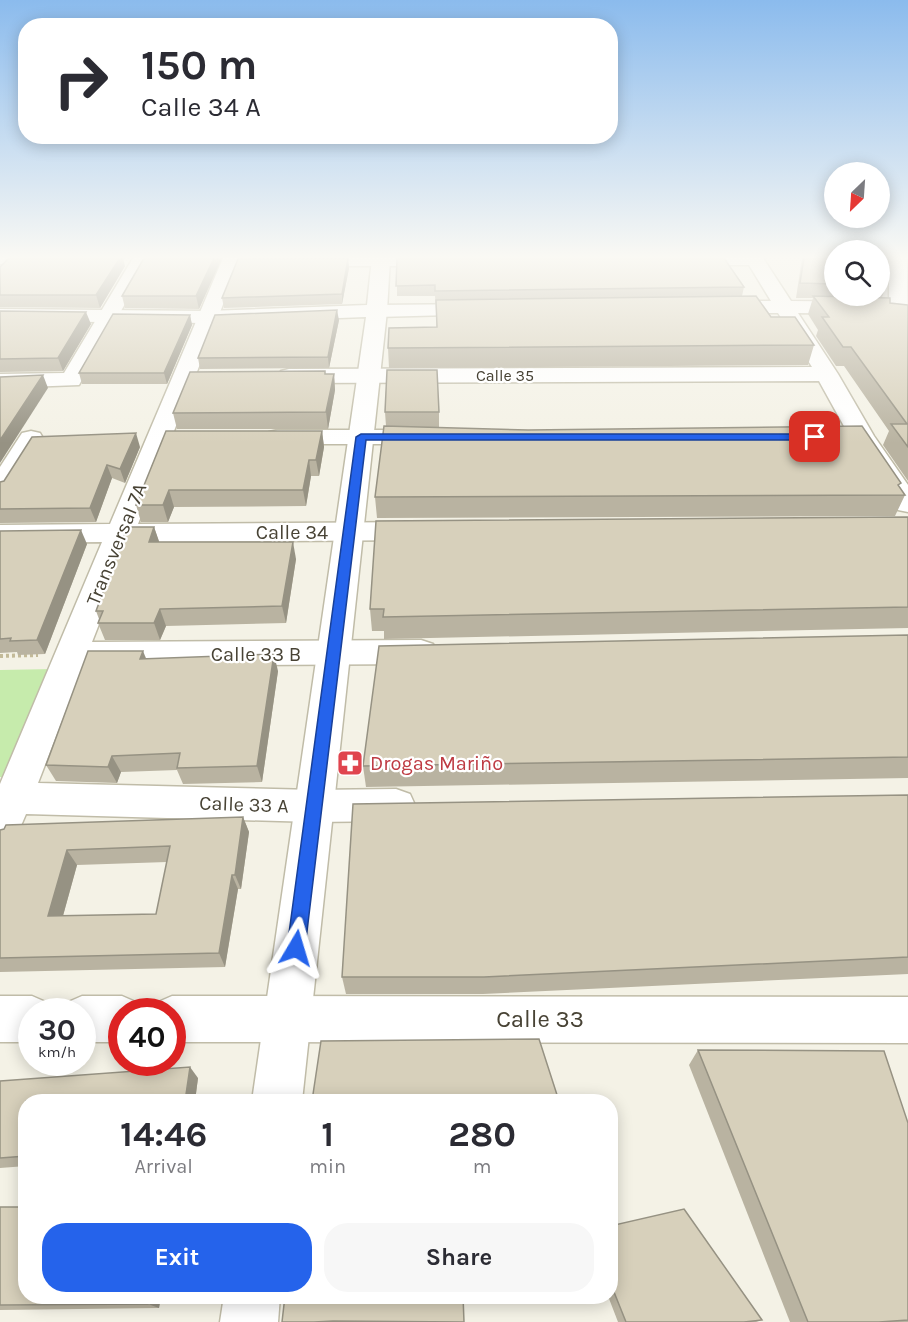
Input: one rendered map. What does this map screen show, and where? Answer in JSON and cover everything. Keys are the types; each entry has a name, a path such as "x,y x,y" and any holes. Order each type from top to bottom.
{"street":[{"path":"0,381 71,380 107,320"},
{"name":"Transversal 7A","path":"6,814 121,533 171,438 195,378 207,320"},
{"path":"278,1094 376,320"},
{"path":"791,320 827,374 850,437 904,519"},
{"name":"Calle 35","path":"264,376 827,374"},
{"path":"254,438 456,437"},
{"path":"0,438 31,438 0,488"},
{"name":"Calle 34","path":"0,534 444,531"},
{"name":"Calle 33 B","path":"72,654 334,654 453,651"},
{"name":"Calle 33 A","path":"6,814 433,804"},
{"path":"0,1019 18,1019"},
{"name":"Calle 33","path":"186,1019 908,1020"},
{"path":"249,1322 251,1304"}],"green space":[{"path":"54,669 11,777 0,777 0,670"}],"building":[{"path":"0,320 81,320 58,358 0,359"},
{"path":"110,320 188,320 164,373 79,373"},
{"path":"213,320 335,320 328,357 198,358"},
{"path":"437,320 797,320 814,345 388,348 389,328 437,327"},
{"path":"824,320 908,320 908,447 891,424 907,424 851,347 843,347"},
{"path":"387,370 437,370 439,412 385,412"},
{"path":"325,371 325,374 334,374 326,412 173,413 190,372"},
{"path":"43,375 0,440 0,377"},
{"path":"384,426 528,430 862,426 901,483 898,485 905,495 375,497"},
{"path":"166,431 322,431 316,460 309,460 303,490 169,490 163,505 136,505"},
{"path":"136,433 120,469 107,465 90,508 0,509 0,482 4,481 32,437"},
{"path":"908,517 908,607 383,617 384,609 370,609 376,521"},
{"path":"127,527 154,527 149,542 293,542 282,606 160,609 154,623 98,623 103,611 96,611"},
{"path":"81,530 37,640 0,639 0,531"},
{"path":"908,635 908,757 363,766 379,646"},
{"path":"88,651 143,651 140,659 274,654 257,766 177,768 180,753 112,756 108,767 46,765"},
{"path":"908,795 908,957 484,977 342,977 353,804"},
{"path":"243,817 235,875 232,875 219,953 0,958 0,830 6,825","holes":["170,846 156,914 48,916 67,850"]},
{"path":"539,1039 557,1094 313,1094 321,1041"},
{"path":"698,1050 884,1051 908,1123 908,1320 808,1322"},
{"path":"186,1067 190,1067 186,1094 18,1094 18,1157 0,1158 0,1081 96,1076 96,1074 108,1073 108,1076 186,1076"},
{"path":"0,1207 18,1207 18,1304 148,1304 0,1305"},
{"path":"684,1209 762,1320 626,1322 618,1302 618,1224"},
{"path":"284,1304 463,1304 464,1322 282,1322"}],"place":[{"name":"Drogas Mariño","path":"350,763"}],"route":[{"path":"296,948 361,437 815,437"}]}
